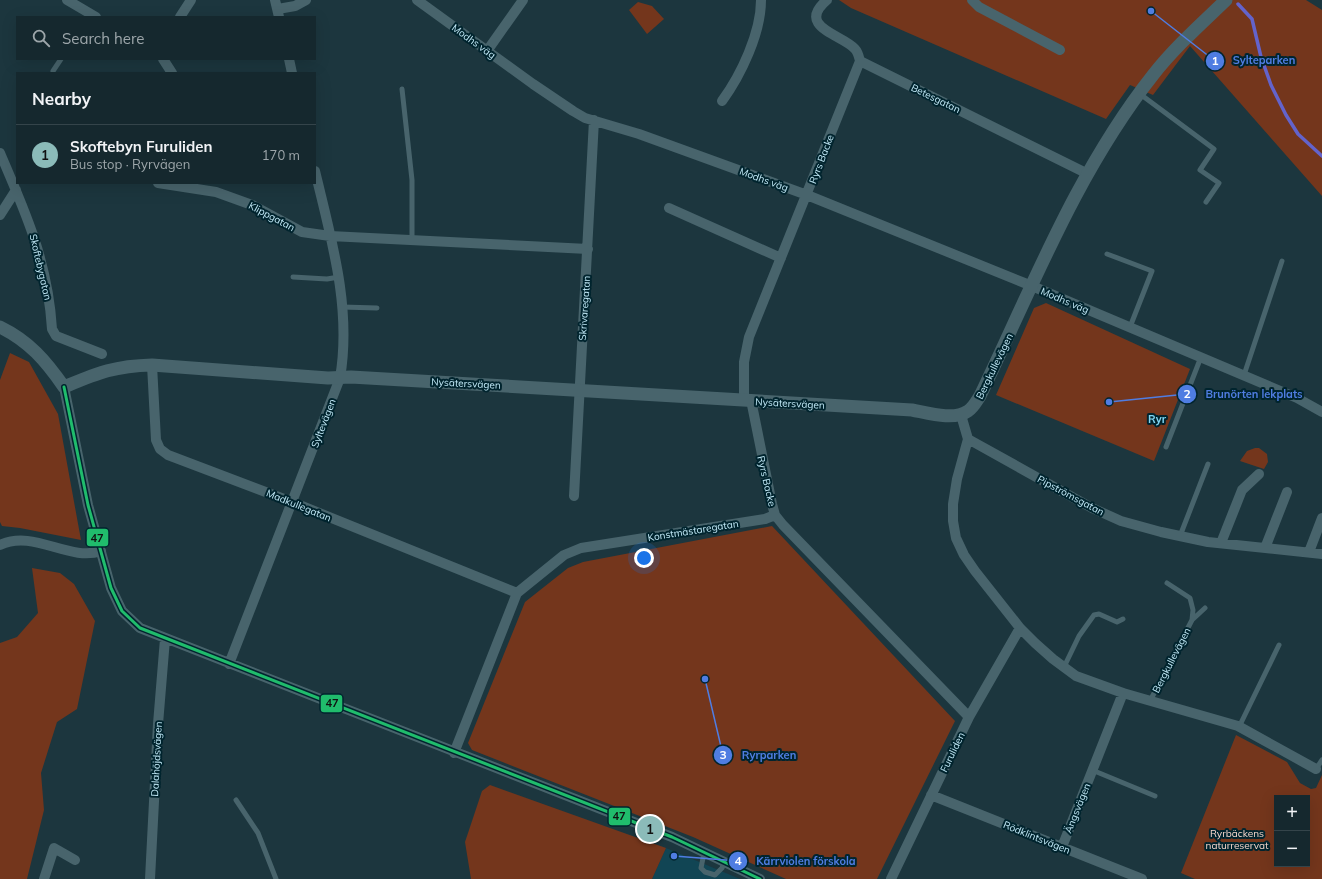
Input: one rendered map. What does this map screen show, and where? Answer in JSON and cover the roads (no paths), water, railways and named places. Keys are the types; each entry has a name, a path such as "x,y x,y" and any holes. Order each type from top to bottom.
{"street":[{"path":"67,0 92,16"},
{"path":"181,16 191,0"},
{"path":"277,9 295,6 306,0"},
{"name":"Modhs väg","path":"417,0 573,111 594,120 639,134 807,195 1032,286 1244,375 1297,398 1322,412"},
{"path":"487,50 523,0"},
{"path":"722,101 736,82 752,42 760,17 761,0"},
{"name":"Betesgatan","path":"827,0 821,5 817,14 819,23 827,33 854,48 860,60 1088,174"},
{"path":"972,0 979,6 1060,50"},
{"name":"Bergkullevägen","path":"961,415 973,407 980,396 1032,286 1088,174 1140,94 1171,53 1226,0"},
{"path":"164,60 171,72"},
{"path":"289,60 292,72"},
{"name":"Ryrs Backe","path":"776,515 772,504 748,400 744,362 749,337 860,60"},
{"name":"Skrivaregatan","path":"574,496 594,120"},
{"name":"Skoftebygatan","path":"1,158 13,172 16,190 38,247 46,277 52,329 56,336 102,354"},
{"name":"Syltevägen","path":"228,667 340,378 343,341 339,277 316,175"},
{"name":"Klippgatan","path":"164,184 216,192 252,204 302,232 330,236 588,249"},
{"path":"0,215 16,190"},
{"path":"669,208 781,258"},
{"path":"0,327 26,341 39,353 64,387 88,505 112,588 122,611 140,628 228,667 672,837 760,879"},
{"name":"Nysätersvägen","path":"64,387 91,374 107,370 124,366 152,365 340,378 580,390 912,410 951,416 961,415"},
{"name":"Madkullegatan","path":"152,365 156,440 160,449 168,454 292,502 517,593"},
{"path":"961,415 968,439"},
{"name":"Bergkullevägen","path":"968,439 957,479 953,504 953,521 956,538 975,571 1020,628 1053,659 1076,676 1123,693 1239,727 1316,769"},
{"name":"Pipströmsgatan","path":"968,439 1092,508 1121,521 1180,536 1221,543 1322,554"},
{"path":"1221,543 1242,490 1259,474"},
{"path":"1265,548 1286,492"},
{"path":"776,515 788,530 969,717"},
{"name":"Konstmästaregatan","path":"454,753 517,593 564,555 581,548 765,519 776,515"},
{"path":"1309,552 1322,518"},
{"path":"0,545 9,541 20,540 89,554 101,551"},
{"name":"Furuliden","path":"891,879 969,717 1020,628"},
{"name":"Dalahöjdsvägen","path":"150,879 158,724 165,639"},
{"name":"Ängsvägen","path":"1062,847 1123,693"},
{"name":"Rödklintsvägen","path":"931,795 1142,879"},
{"path":"44,879 54,848 75,860"}],"lane":[{"path":"53,71 60,60"},
{"path":"402,89 412,180 412,240"},
{"path":"1140,94 1214,149 1200,170 1219,183 1206,202"},
{"path":"1107,254 1152,271 1130,327"},
{"path":"1244,375 1282,261"},
{"path":"293,276 327,279 339,277"},
{"path":"342,307 377,308"},
{"path":"1166,447 1201,357"},
{"path":"1180,536 1208,464"},
{"name":"Bergkullevägen","path":"1150,701 1192,620 1193,610 1190,598 1167,583"},
{"path":"1192,620 1205,608"},
{"path":"1064,667 1079,636 1094,615 1099,614 1116,622 1123,619"},
{"path":"1239,727 1280,645"},
{"name":"Bergkullevägen","path":"1316,769 1322,760"},
{"name":"Ängsvägen","path":"1092,770 1155,796"},
{"path":"236,800 258,833 276,879"},
{"path":"704,853 701,868 711,875 715,875 722,868 724,862"}],"waterway":[{"path":"1238,4 1252,19 1261,57 1271,85 1286,115 1298,134 1322,156"}],"place":[{"name":"Sylteparken","path":"1151,11"},
{"name":"Brunörten lekplats","path":"1109,402"},
{"name":"Ryrparken","path":"705,679"},
{"name":"Skoftebyn Furuliden","path":"650,829"},
{"name":"Kärrviolen förskola","path":"674,856"}],"district":[{"name":"Ryr","path":"1157,419"}],"park label":[{"name":"Ryrbäckens naturreservat","path":"1237,838"}]}
